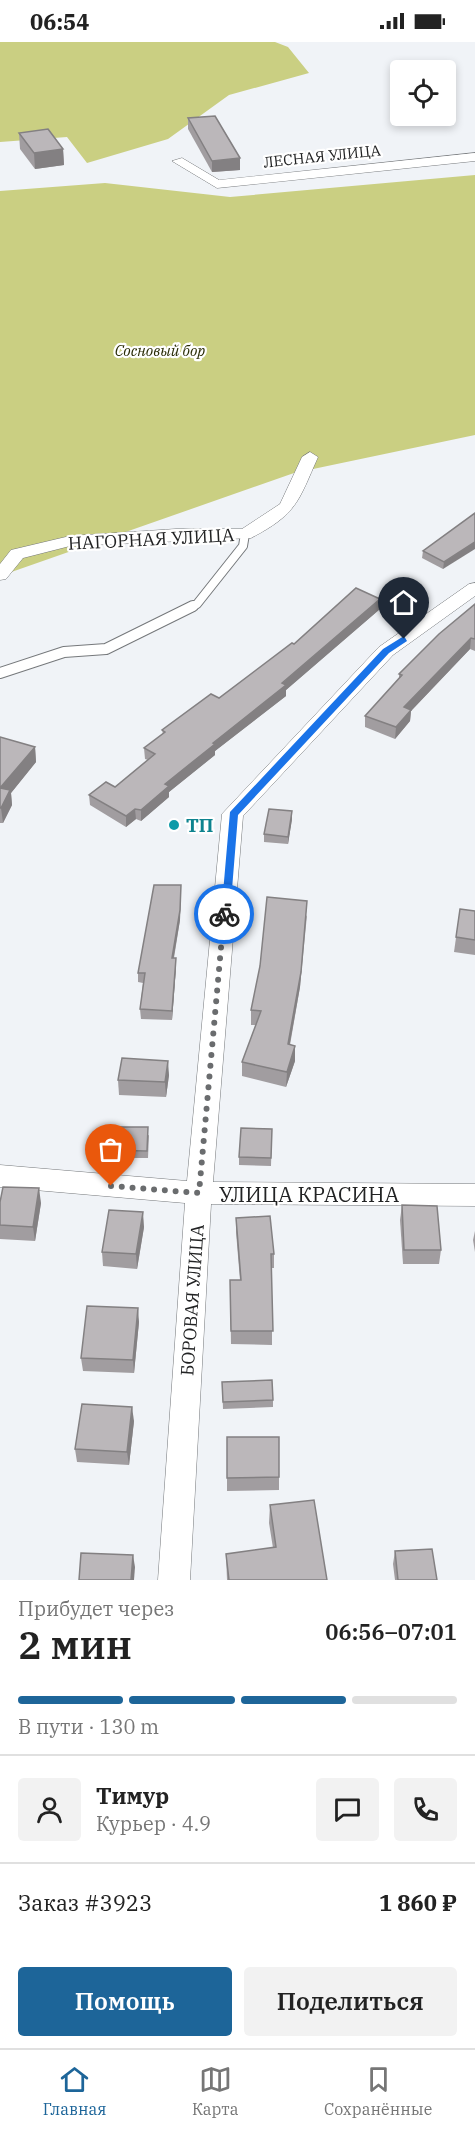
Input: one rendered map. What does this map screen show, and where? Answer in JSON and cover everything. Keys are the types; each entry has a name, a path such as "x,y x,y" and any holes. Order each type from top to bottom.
{"street":[{"name":"ЛЕСНАЯ УЛИЦА","path":"178,161 217,184 475,157"},
{"name":"НАГОРНАЯ УЛИЦА","path":"0,575 17,554 70,542 176,534 244,534 264,525 287,507 310,457"},
{"name":"БОРОВАЯ УЛИЦА","path":"174,1580 199,1193 233,814 386,651 475,588"},
{"name":"УЛИЦА КРАСИНА","path":"0,1176 199,1193 475,1195"}],"lane":[{"path":"0,673 64,652 106,649 197,604 243,546 244,534"}],"green space":[{"path":"0,42 275,42 288,47 309,73 229,95 168,139 87,163 67,137 0,142"},
{"name":"Сосновый бор","path":"475,175 475,435 294,473 0,576 0,191 105,183 230,197"}],"building":[{"path":"215,116 240,158 212,161 188,118"},
{"path":"48,129 63,149 34,153 19,133"},
{"path":"475,513 475,542 444,562 423,551"},
{"path":"356,588 380,599 282,683 286,685 165,784 169,786 141,810 135,809 126,816 89,795 106,782 115,787 155,754 144,748 165,732 162,730 211,694 219,698 292,643 294,644"},
{"path":"475,604 475,639 471,638 404,707 411,710 396,727 365,716 402,675 399,674 439,634"},
{"path":"0,737 35,747 0,788"},
{"path":"0,788 10,790 1,808 0,808"},
{"path":"269,809 292,811 288,837 264,834"},
{"path":"154,885 181,885 180,910 172,958 176,958 172,1011 140,1009 145,973 138,973"},
{"path":"267,897 307,901 301,972 288,1044 295,1046 287,1072 242,1062 261,1011 251,1010 260,966"},
{"path":"460,909 475,911 475,940 456,937"},
{"path":"122,1058 168,1061 165,1082 118,1080"},
{"path":"106,1127 148,1127 147,1151 104,1150"},
{"path":"241,1128 272,1129 271,1158 239,1157"},
{"path":"3,1187 39,1188 33,1227 0,1225 0,1202"},
{"path":"402,1205 437,1206 441,1250 404,1250"},
{"path":"109,1210 143,1212 136,1254 102,1252"},
{"path":"270,1216 274,1254 271,1254 273,1331 231,1331 230,1280 241,1280 236,1218"},
{"path":"87,1306 138,1308 133,1360 81,1358"},
{"path":"272,1380 273,1400 223,1402 222,1382"},
{"path":"82,1404 132,1407 127,1452 75,1449"},
{"path":"227,1437 279,1437 279,1477 227,1478"},
{"path":"314,1500 327,1580 229,1580 226,1554 276,1547 270,1505"},
{"path":"432,1549 437,1580 398,1580 395,1551"},
{"path":"81,1553 133,1555 131,1580 79,1580"}],"way so far":[{"path":"111,1186 199,1193 224,914"}],"place":[{"name":"ТП","path":"174,825"}],"route":[{"path":"224,914 233,814 386,651 404,639"}]}
